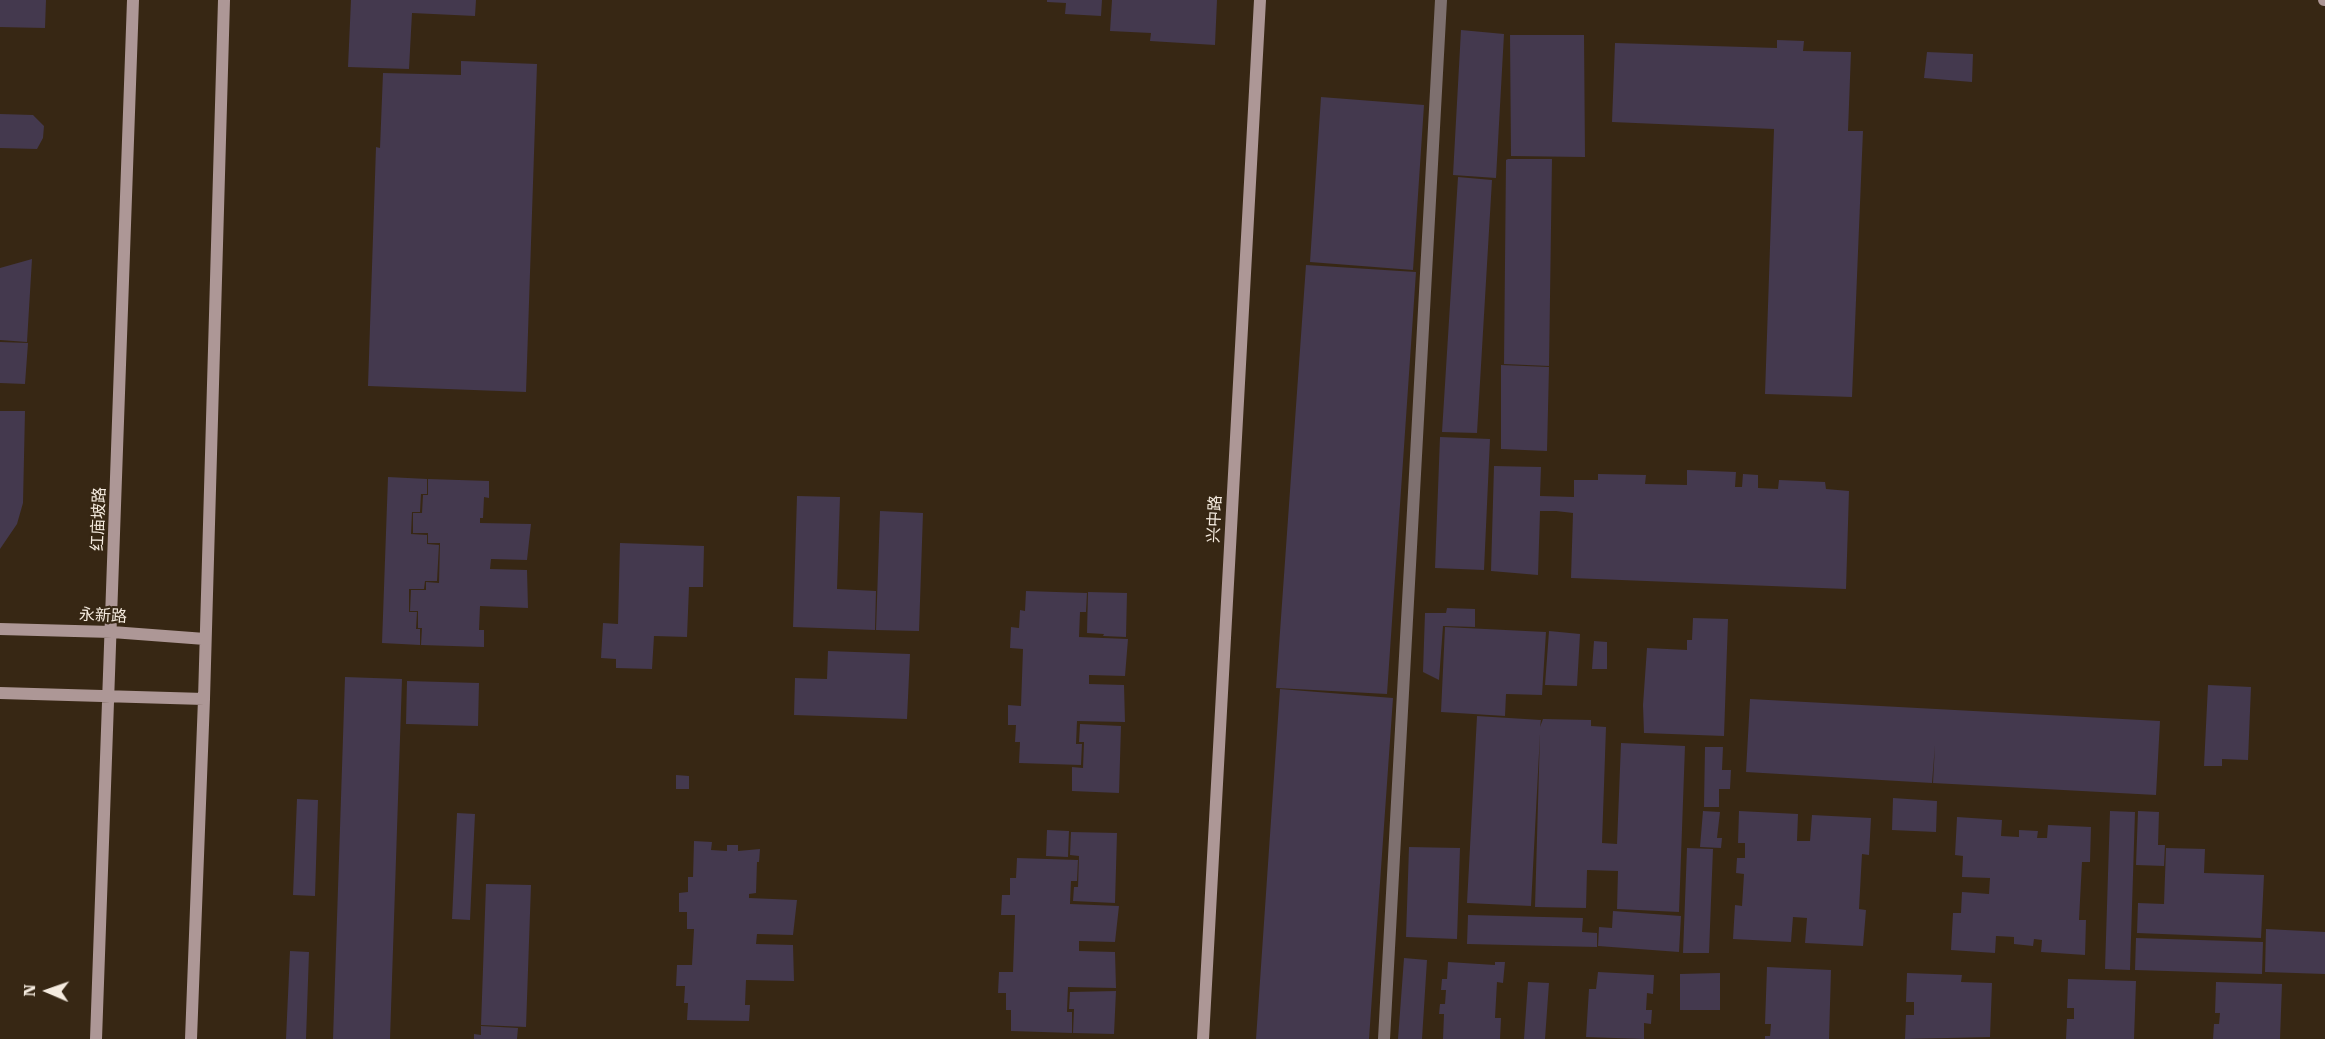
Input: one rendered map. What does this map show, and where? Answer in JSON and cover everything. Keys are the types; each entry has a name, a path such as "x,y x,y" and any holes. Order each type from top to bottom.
{"main road":[{"name":"红庙坡路","path":"96,1039 133,0"},
{"path":"191,1039 204,699 224,0"},
{"name":"兴中路","path":"1203,1039 1260,0"},
{"name":"永新路","path":"0,629 112,632 205,639"},
{"path":"0,693 204,699"}],"street":[{"path":"1384,1039 1441,0"}],"building":[{"path":"0,0 46,0 45,28 0,27"},
{"path":"351,0 476,0 475,16 412,13 409,69 348,67"},
{"path":"1047,0 1102,0 1101,16 1065,14 1066,3 1047,2"},
{"path":"1112,0 1217,0 1215,45 1150,41 1151,33 1110,31"},
{"path":"1461,30 1504,34 1496,178 1453,175"},
{"path":"1510,35 1584,35 1585,157 1511,156"},
{"path":"1777,40 1804,41 1803,51 1851,52 1848,131 1863,131 1852,397 1765,394 1774,129 1612,122 1615,43 1777,48"},
{"path":"1927,52 1973,54 1972,82 1924,78"},
{"path":"461,61 537,64 526,392 368,386 376,147 380,148 383,73 461,75"},
{"path":"1321,97 1424,105 1413,270 1310,262"},
{"path":"0,114 33,115 44,126 43,138 37,149 0,148"},
{"path":"1552,159 1549,366 1504,364 1506,160"},
{"path":"1458,177 1492,180 1477,433 1442,432"},
{"path":"32,259 27,342 0,340 0,268"},
{"path":"1306,265 1416,272 1387,694 1276,688"},
{"path":"0,342 28,343 25,384 0,383"},
{"path":"1501,365 1549,367 1547,451 1501,449"},
{"path":"0,411 25,411 23,503 17,524 0,549"},
{"path":"1440,437 1490,439 1484,570 1435,568"},
{"path":"1494,466 1541,467 1540,496 1574,497 1574,480 1598,480 1598,474 1646,475 1645,484 1687,485 1687,470 1736,472 1735,487 1742,487 1743,474 1758,475 1758,488 1778,489 1779,480 1825,482 1826,489 1849,491 1846,589 1571,578 1573,513 1556,511 1540,511 1538,575 1491,571"},
{"path":"388,477 427,479 427,494 421,494 420,512 412,512 411,534 427,535 427,544 439,545 437,581 425,581 424,589 409,589 409,612 417,612 416,629 420,629 420,645 382,643"},
{"path":"428,479 489,481 489,498 484,497 483,518 480,518 480,523 531,524 527,560 491,559 490,569 527,570 528,608 480,606 479,630 484,630 484,647 421,645 422,628 418,628 418,611 410,611 411,590 426,590 426,582 439,583 440,543 428,543 428,533 413,533 413,513 422,513 423,495 428,495"},
{"path":"797,496 840,497 837,589 876,591 875,630 793,627"},
{"path":"880,511 923,513 919,631 876,630"},
{"path":"620,543 704,546 703,587 689,587 687,637 654,636 652,669 616,668 616,659 601,658 603,623 618,624"},
{"path":"1026,591 1087,593 1086,612 1080,612 1079,637 1128,639 1125,676 1089,675 1089,684 1124,685 1125,722 1077,721 1076,744 1082,744 1081,765 1019,763 1020,742 1015,742 1016,725 1008,725 1008,705 1021,706 1023,649 1010,648 1011,627 1019,628 1020,610 1025,611"},
{"path":"1088,592 1127,593 1126,637 1087,633"},
{"path":"1447,608 1475,609 1475,627 1443,626 1439,680 1423,672 1425,613 1446,613"},
{"path":"1693,618 1728,619 1724,736 1644,733 1643,705 1647,648 1687,650 1687,640 1692,640"},
{"path":"1445,627 1546,632 1542,695 1506,694 1505,716 1441,712"},
{"path":"1549,631 1580,634 1577,686 1545,685"},
{"path":"1594,641 1607,642 1607,669 1592,669"},
{"path":"828,651 910,654 907,719 794,715 795,678 827,679"},
{"path":"345,677 402,679 390,1039 333,1039"},
{"path":"407,681 479,683 478,726 406,724"},
{"path":"2208,685 2251,687 2248,760 2222,759 2222,766 2204,766"},
{"path":"1280,689 1393,698 1369,1039 1256,1039"},
{"path":"1750,699 2160,721 2156,795 1933,783 1935,745 1932,783 1746,772"},
{"path":"1477,716 1541,720 1540,727 1543,719 1591,720 1591,726 1606,727 1602,843 1617,844 1621,743 1685,746 1679,912 1617,909 1618,871 1587,870 1586,908 1535,907 1540,734 1531,906 1467,903"},
{"path":"1080,724 1121,726 1119,793 1072,791 1072,767 1083,768 1084,742 1079,742"},
{"path":"1705,747 1723,747 1722,770 1731,770 1730,789 1719,789 1719,807 1704,807"},
{"path":"676,775 689,776 689,789 676,789"},
{"path":"1893,798 1937,801 1936,832 1892,830"},
{"path":"297,799 318,800 315,896 293,895"},
{"path":"1703,811 1720,812 1717,838 1722,838 1721,848 1700,847"},
{"path":"1739,811 1798,814 1797,841 1810,841 1812,815 1871,818 1869,855 1862,854 1859,909 1866,910 1863,946 1805,943 1807,918 1793,917 1791,942 1733,939 1735,905 1742,906 1744,874 1736,873 1737,858 1745,858 1745,843 1738,843"},
{"path":"2110,811 2135,812 2130,970 2105,969"},
{"path":"2138,811 2159,812 2158,845 2165,845 2164,866 2136,865"},
{"path":"457,813 475,814 470,920 452,919"},
{"path":"1957,817 2002,820 2001,836 2019,837 2019,830 2038,831 2037,838 2047,838 2048,825 2091,827 2090,862 2082,862 2079,920 2086,920 2085,955 2041,952 2042,940 2034,939 2033,946 2014,944 2014,937 1996,936 1995,953 1951,950 1953,913 1961,913 1962,892 1989,894 1990,878 1962,877 1963,856 1955,855"},
{"path":"1047,830 1069,831 1068,857 1046,856"},
{"path":"1071,832 1117,833 1115,903 1073,901 1074,887 1078,887 1079,856 1070,855"},
{"path":"694,841 712,842 711,850 727,851 727,845 738,845 738,851 760,849 759,862 757,862 756,893 749,894 749,898 797,900 793,935 757,934 756,944 793,945 794,981 746,980 745,1005 750,1005 749,1021 687,1020 688,1003 684,1003 685,986 676,986 677,965 692,965 694,929 687,929 687,912 679,912 679,893 688,892 688,877 693,877"},
{"path":"1409,847 1460,848 1457,939 1406,937"},
{"path":"1687,848 1713,849 1709,953 1683,953"},
{"path":"2166,848 2205,849 2204,873 2264,875 2261,938 2137,933 2138,903 2164,904"},
{"path":"1017,858 1078,860 1077,881 1071,881 1070,904 1119,906 1115,942 1079,941 1079,951 1115,952 1116,988 1068,987 1067,1012 1072,1012 1072,1033 1011,1031 1011,1010 1006,1010 1006,993 998,993 999,972 1013,972 1015,915 1001,915 1002,895 1010,895 1010,878 1016,878"},
{"path":"486,884 531,885 526,1027 481,1025"},
{"path":"1613,911 1681,916 1679,952 1598,946 1599,927 1612,928"},
{"path":"1468,915 1583,918 1582,932 1597,933 1597,947 1467,944"},
{"path":"2266,929 2325,932 2325,974 2265,972"},
{"path":"2136,938 2263,942 2262,974 2135,970"},
{"path":"290,951 309,952 306,1039 286,1039"},
{"path":"1404,958 1427,960 1422,1039 1398,1039"},
{"path":"1448,962 1495,965 1495,962 1505,962 1503,983 1497,982 1495,1018 1501,1018 1500,1039 1443,1039 1444,1014 1439,1014 1440,1004 1445,1004 1446,990 1441,990 1442,979 1447,979"},
{"path":"1767,967 1831,970 1829,1039 1765,1039 1765,1036 1770,1036 1771,1024 1765,1024"},
{"path":"1598,972 1654,975 1653,994 1647,993 1646,1010 1652,1010 1651,1024 1644,1023 1644,1039 1586,1037 1589,989 1596,989"},
{"path":"1720,973 1720,1010 1680,1010 1680,974"},
{"path":"1907,973 1962,975 1961,982 1992,983 1990,1037 1905,1039 1906,1015 1914,1015 1914,1002 1906,1002"},
{"path":"2068,979 2136,981 2134,1039 2066,1039 2067,1019 2074,1019 2074,1008 2067,1008"},
{"path":"1528,982 1549,983 1545,1039 1524,1039"},
{"path":"2216,982 2282,984 2280,1039 2213,1039 2214,1024 2219,1024 2220,1013 2215,1013"},
{"path":"1116,991 1114,1034 1073,1033 1074,1009 1069,1009 1070,992"},
{"path":"481,1026 518,1028 517,1039 474,1039 474,1034 481,1035"}]}
